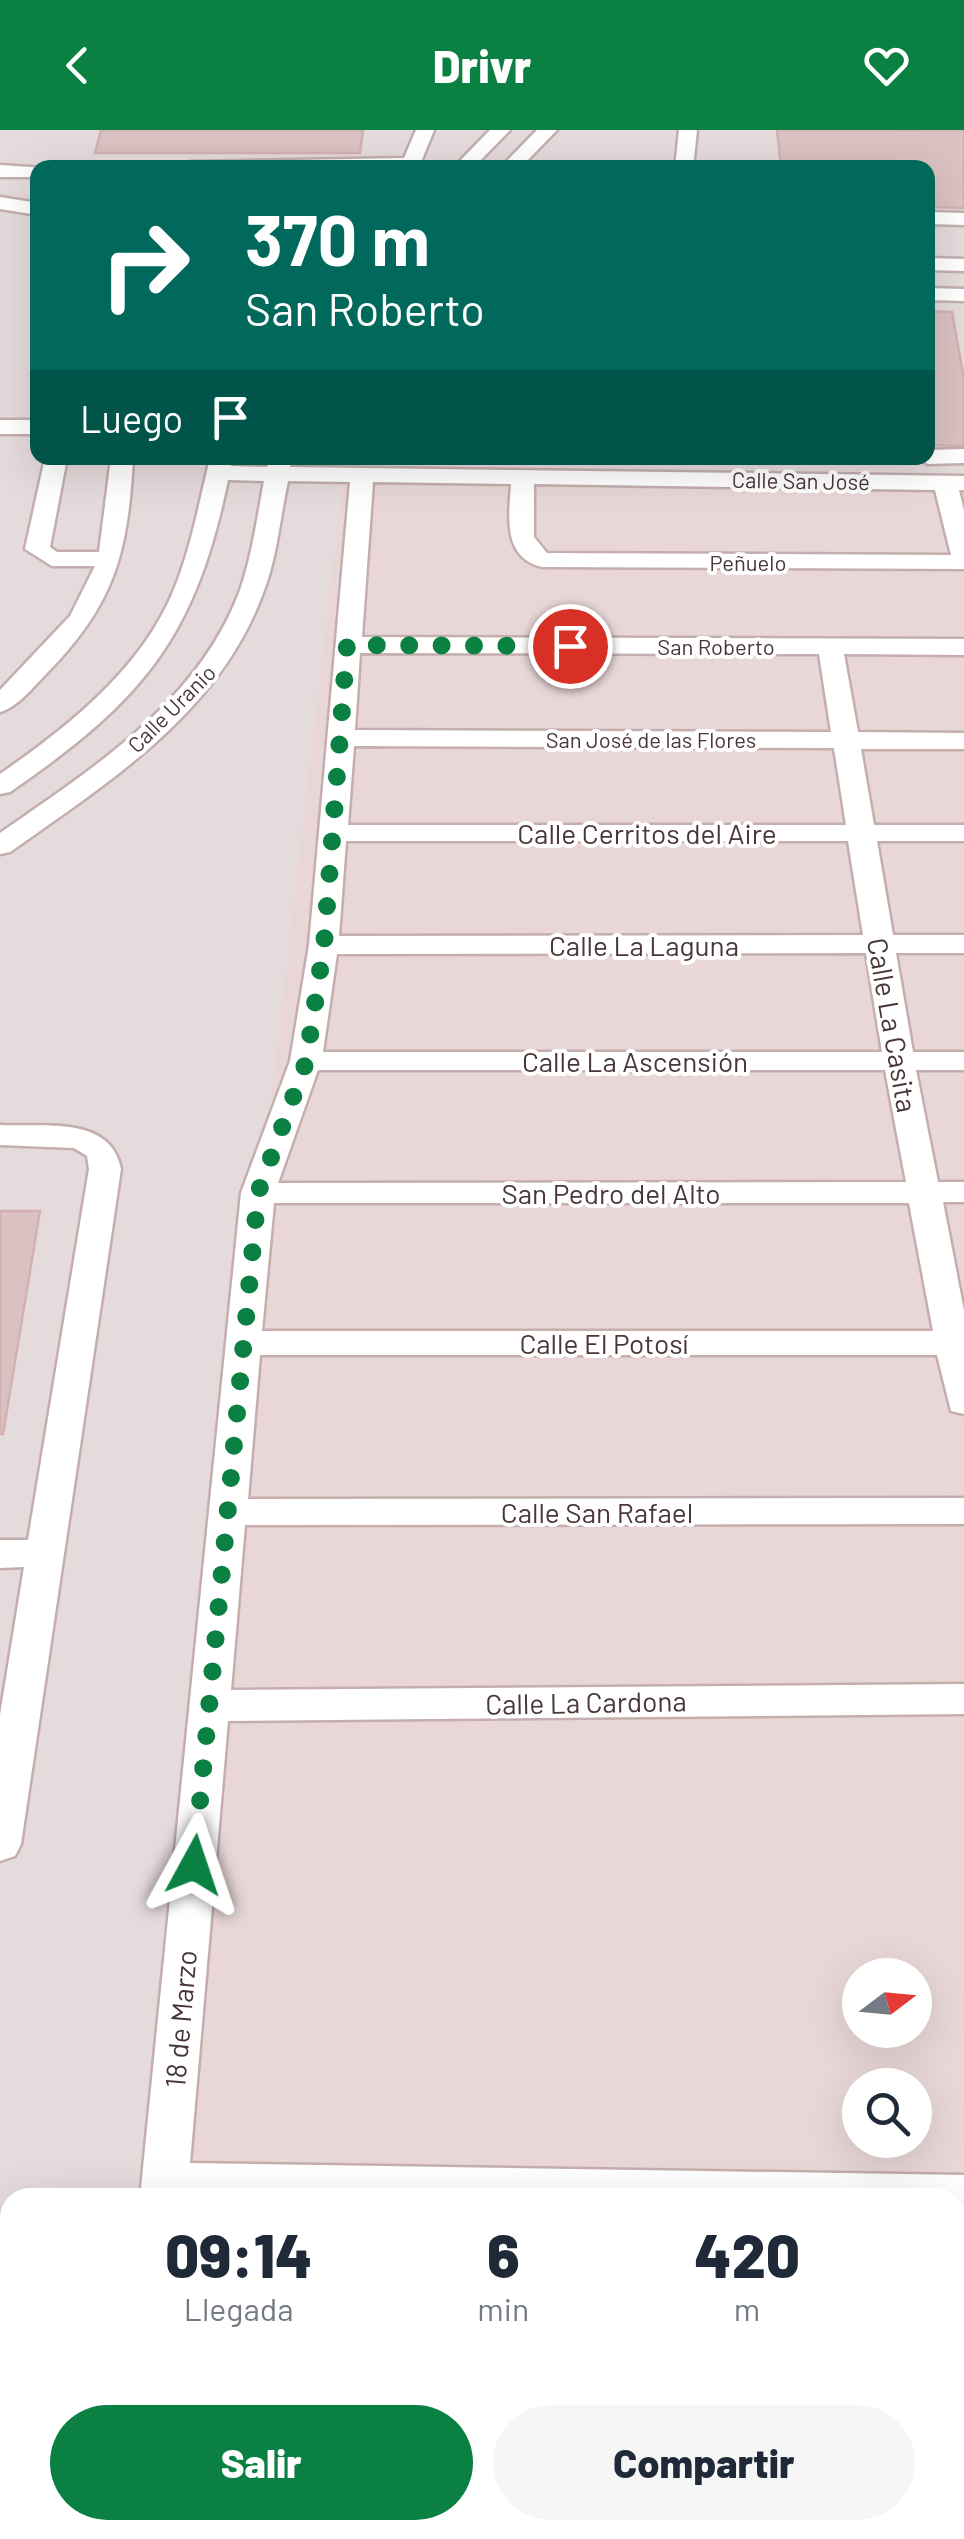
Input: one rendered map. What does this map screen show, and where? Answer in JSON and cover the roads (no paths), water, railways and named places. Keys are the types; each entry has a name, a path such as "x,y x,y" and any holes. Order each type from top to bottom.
{"street":[{"path":"413,160 425,130"},
{"path":"470,160 501,130"},
{"path":"517,160 548,130"},
{"path":"685,160 688,130"},
{"path":"0,172 30,171"},
{"path":"0,203 30,209"},
{"path":"935,218 964,219"},
{"path":"935,242 964,243"},
{"path":"935,264 964,265"},
{"path":"935,294 964,295"},
{"path":"0,427 30,428"},
{"path":"935,456 964,456"},
{"path":"55,465 37,549 52,559 110,558"},
{"path":"0,704 77,624 110,558 121,465"},
{"name":"Calle San José","path":"219,465 523,476 954,482"},
{"name":"Calle Uranio","path":"0,786 46,755 104,706 150,651 178,607 194,567 219,465"},
{"name":"Calle Uranio","path":"0,846 121,759 168,718 220,658 252,593 279,465"},
{"name":"18 de Marzo","path":"164,2188 258,1193 306,1062 324,945 347,645 347,469"},
{"name":"Peñuelo","path":"523,476 523,546 532,557 553,562 964,561"},
{"path":"954,482 964,561"},
{"name":"San Roberto","path":"347,645 964,647"},
{"name":"Calle La Casita","path":"830,646 878,944 924,1192 958,1343 964,1402"},
{"name":"San José de las Flores","path":"339,738 964,740"},
{"name":"Calle Cerritos del Aire","path":"330,833 964,833"},
{"name":"Calle La Laguna","path":"324,945 964,944"},
{"name":"Calle La Ascensión","path":"306,1062 964,1061"},
{"path":"0,1135 66,1136 95,1144 102,1152 105,1168 0,1844"},
{"name":"San Pedro del Alto","path":"258,1193 964,1192"},
{"name":"Calle El Potosí","path":"245,1344 958,1343"},
{"name":"Calle San Rafael","path":"230,1512 964,1512"},
{"path":"0,1554 45,1553"},
{"name":"Calle La Cardona","path":"208,1706 964,1698"}]}
